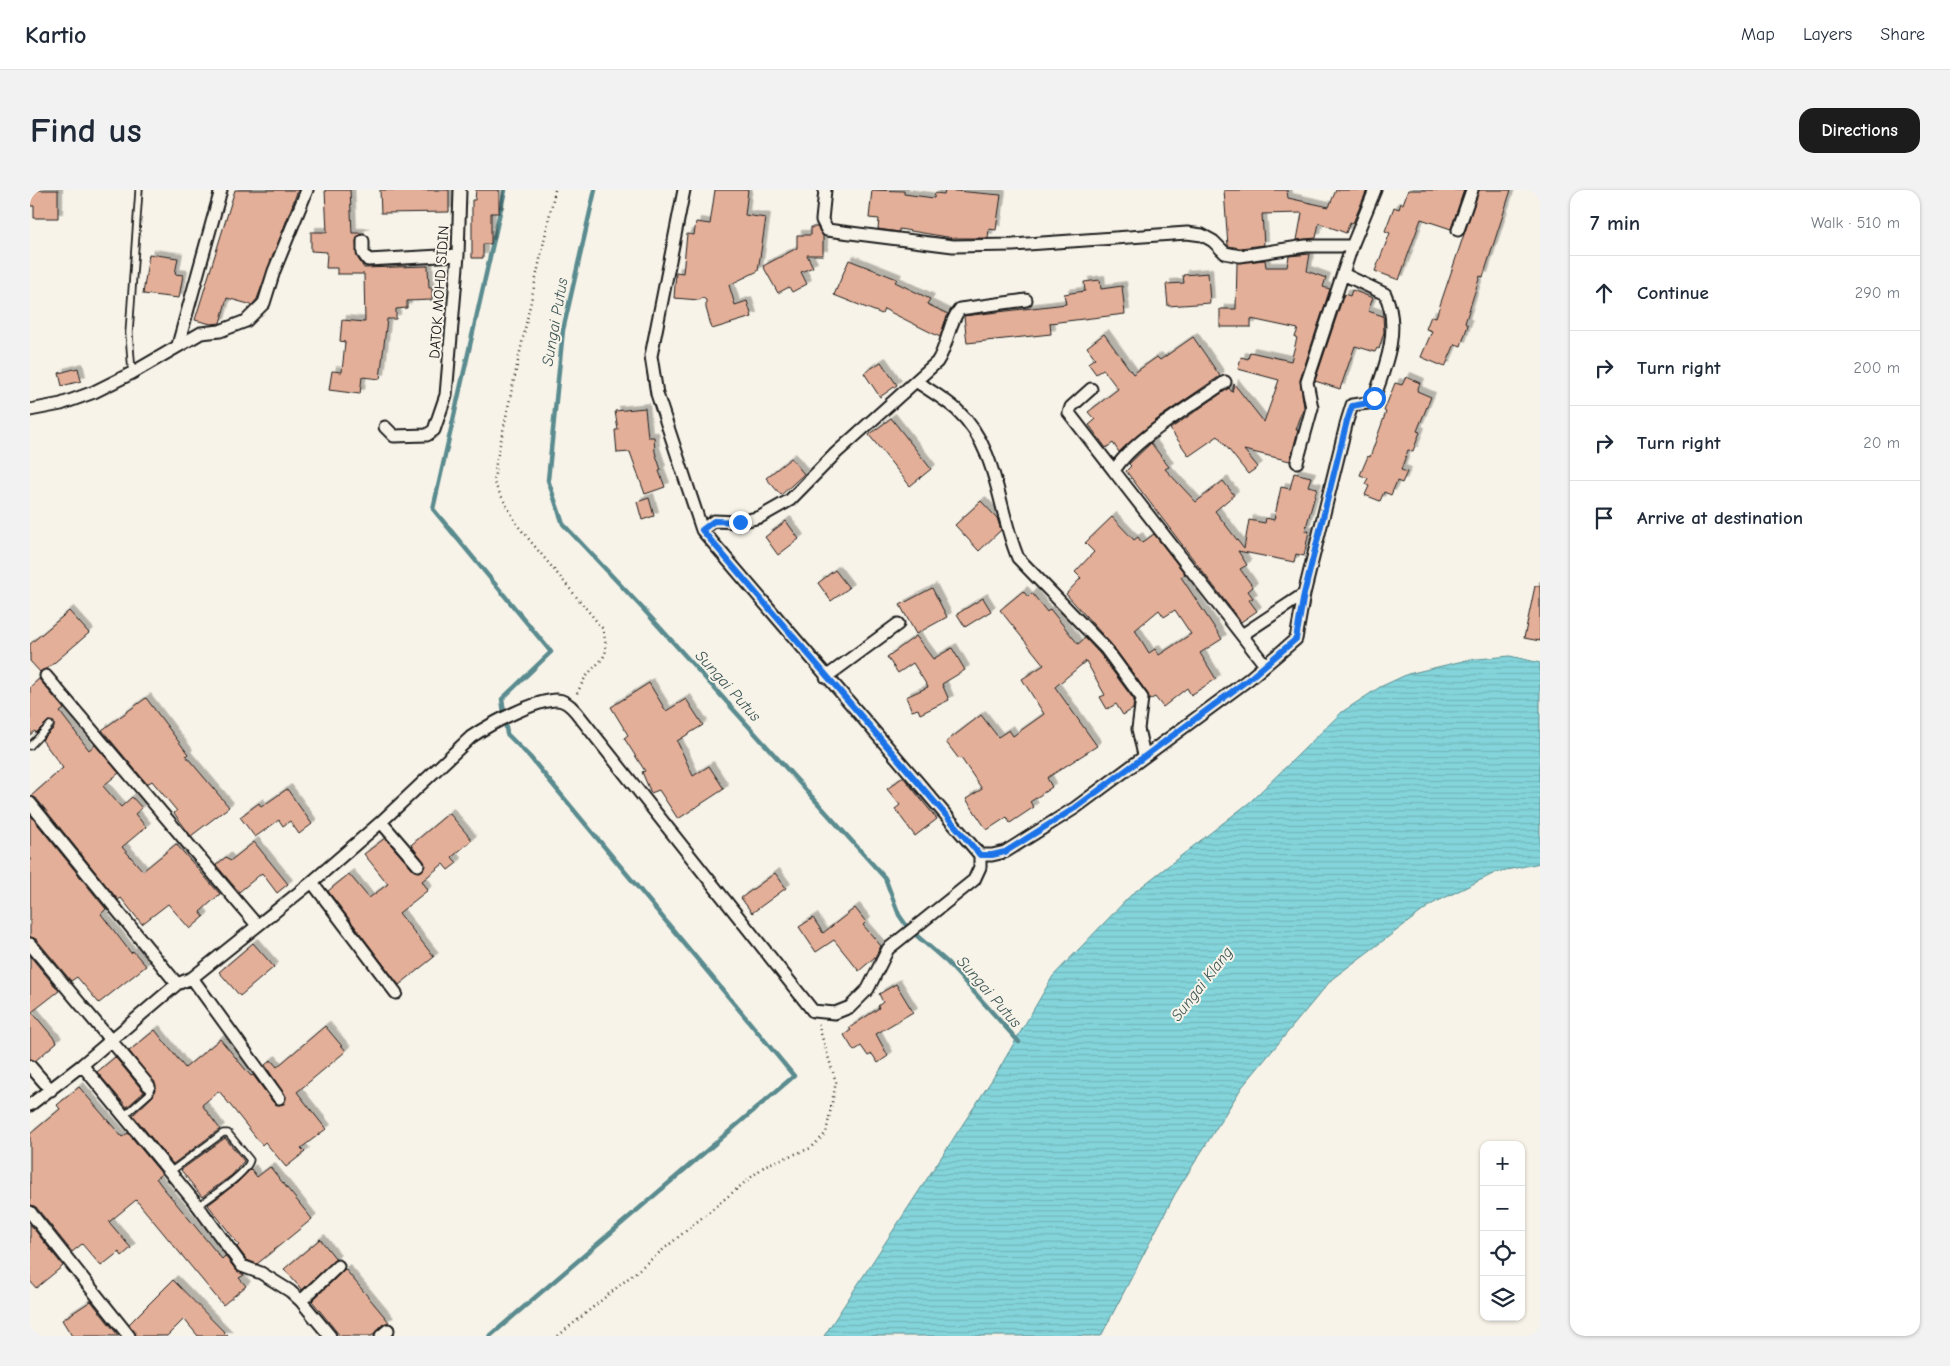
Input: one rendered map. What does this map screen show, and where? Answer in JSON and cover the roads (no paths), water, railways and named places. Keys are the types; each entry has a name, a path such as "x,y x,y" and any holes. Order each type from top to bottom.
{"street":[{"path":"178,345 221,190"},
{"path":"30,410 61,404 94,392 132,373 201,333 234,327 246,321 264,303 274,271 307,190"},
{"name":"DATOK MOHD SIDIN","path":"385,426 394,436 427,435 434,430 446,395 458,255 460,190"},
{"path":"30,1105 112,1041 177,984 192,978 256,924 312,882 381,822 440,764 488,725 543,702 559,699 570,704 813,1011 835,1013 850,1007 868,989 888,949 974,880 980,867 980,855 702,530 657,394 651,356 684,190"},
{"path":"825,190 822,220 826,230 953,246 1013,245 1187,233 1202,235 1214,241 1224,253 1240,256 1306,246 1352,246"},
{"path":"1297,462 1312,408 1307,382 1352,246 1375,190"},
{"path":"1458,230 1472,190"},
{"path":"363,241 363,253 368,260 458,255"},
{"path":"980,855 1005,852 1075,808 1266,665 1296,639 1304,594 1352,406 1368,403 1374,398 1390,354 1392,316 1385,294 1343,274"},
{"path":"702,530 714,521 740,522 760,517 790,500 836,453 937,362 943,353 955,315 960,309 1026,300"},
{"path":"916,381 957,410 978,436 992,466 1011,543 1018,558 1106,649 1142,698 1138,729 1144,755"},
{"path":"1114,471 1120,460 1134,447 1225,382"},
{"path":"1091,389 1070,407 1069,413 1266,665"},
{"path":"1242,635 1304,594"},
{"path":"826,677 898,624"},
{"path":"46,676 256,924"},
{"path":"30,803 177,984"},
{"path":"381,822 418,865"},
{"path":"312,882 396,994"},
{"path":"30,944 149,1086"},
{"path":"192,978 279,1098"},
{"path":"82,1065 198,1206 242,1266 278,1283 301,1301 330,1336"},
{"path":"30,1066 51,1090"},
{"path":"30,1212 129,1336"},
{"path":"301,1301 338,1266"}],"lane":[{"path":"132,373 129,333 139,190"},
{"path":"30,746 50,725"},
{"path":"124,1116 150,1093 149,1086"},
{"path":"170,1172 223,1133 228,1133 250,1160 249,1165 198,1206"}],"water":[{"name":"Sungai Klang","path":"1510,656 1540,663 1540,863 1497,872 1432,904 1332,979 1242,1087 1175,1194 1101,1336 824,1336 999,1069 1053,976 1132,894 1250,802 1342,712 1380,687 1408,674 1467,660"}],"waterway":[{"path":"490,1336 794,1076 530,757 507,734 502,699 551,652 433,509 505,190"},
{"name":"Sungai Putus","path":"595,190 563,330 548,480 563,524 645,611 885,878 899,915 908,928 947,962 1019,1042"}]}
